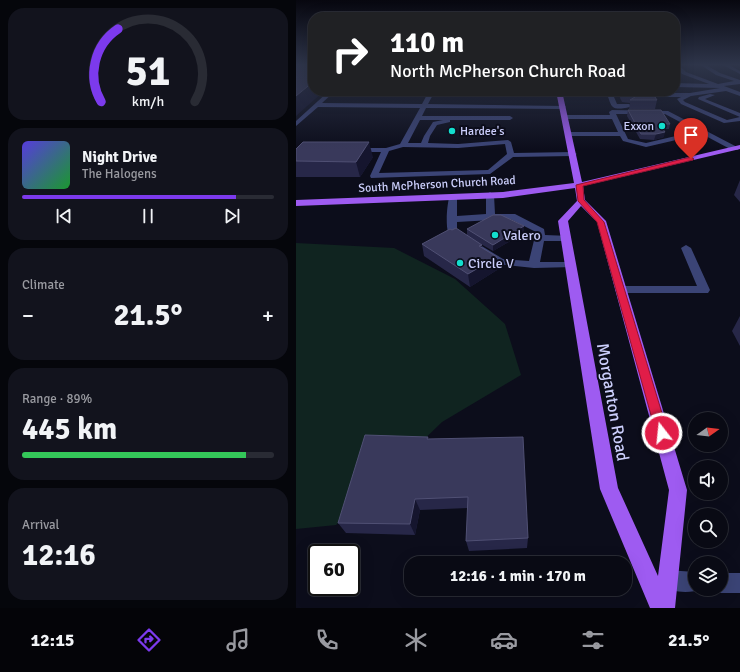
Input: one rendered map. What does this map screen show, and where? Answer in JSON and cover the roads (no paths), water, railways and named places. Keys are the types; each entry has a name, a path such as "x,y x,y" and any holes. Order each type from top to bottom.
{"main road":[{"path":"560,96 573,154 581,201"},
{"name":"South McPherson Church Road","path":"296,203 490,195 579,185 738,147"},
{"name":"Morganton Road","path":"581,201 601,222 678,490 662,608 609,489 563,221 581,201"}],"street":[{"path":"680,95 700,93"},
{"path":"722,93 701,99 740,115"},
{"path":"690,95 680,100 680,104 726,122 740,119"},
{"path":"296,124 327,96"},
{"path":"403,145 429,96"},
{"path":"610,96 615,106 670,105"},
{"path":"317,105 562,107"},
{"path":"703,132 646,145 625,140 612,112 666,112 703,132 738,147"},
{"path":"565,117 614,117"},
{"path":"418,118 510,118"},
{"path":"424,146 427,136 436,123 441,121 482,121 489,118"},
{"path":"568,134 622,134"},
{"path":"348,151 386,150 403,145 458,146 508,142 511,155"},
{"path":"386,150 374,176 490,172 511,155 573,154"},
{"path":"490,195 491,217"},
{"path":"454,197 452,232 500,262 534,265 570,265"},
{"path":"452,219 512,216 541,231 534,265"},
{"path":"539,238 566,238"},
{"path":"621,290 704,290 686,248"},
{"path":"667,580 688,582"},
{"path":"728,583 740,583"}],"place":[{"name":"Exxon","path":"662,126"},
{"name":"Hardee's","path":"452,131"},
{"name":"Valero","path":"495,235"},
{"name":"Circle V","path":"460,263"}]}
